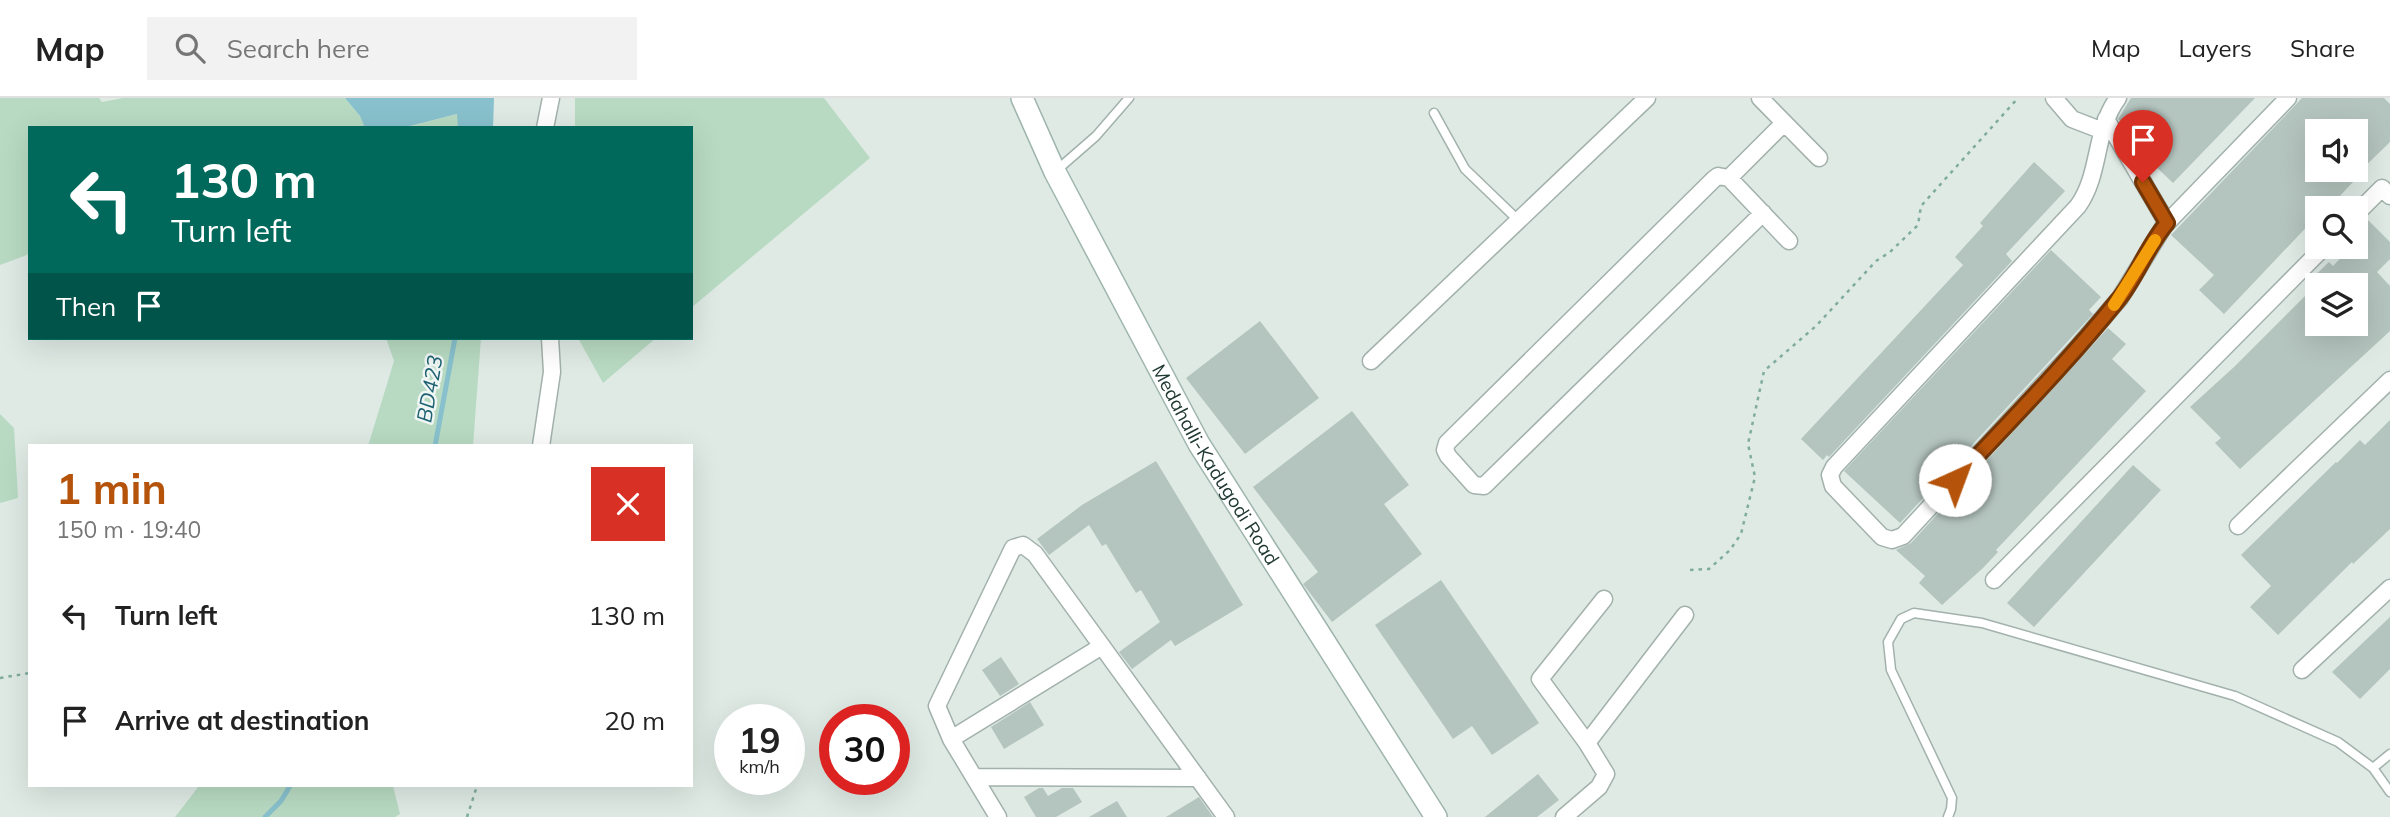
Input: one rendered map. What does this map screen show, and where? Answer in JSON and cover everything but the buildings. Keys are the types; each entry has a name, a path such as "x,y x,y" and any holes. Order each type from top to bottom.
{"street":[{"path":"545,126 551,98"},
{"name":"Medahalli-Kadugodi Road","path":"1022,98 1055,172 1199,444 1436,817"},
{"path":"1371,361 1647,98"},
{"path":"1760,98 1819,158"},
{"path":"2054,98 2072,119 2104,125 2167,223"},
{"path":"2118,98 2104,125 2090,187 2078,206 1834,467 1830,475 1833,486 1882,537 1896,539 1912,526 2076,349 2112,308 2167,223 2288,98"},
{"path":"1729,178 1784,123"},
{"path":"1763,213 1484,486 1475,485 1448,456 1445,450 1447,443 1718,176 1729,178 1763,213 1789,241"},
{"path":"2368,204 2387,188"},
{"path":"1994,580 2312,259"},
{"path":"541,444 552,372 550,340"},
{"path":"2238,526 2390,380"},
{"path":"998,817 951,739 939,712 939,699 1013,548 1023,545 1035,554 1226,817"},
{"path":"2302,670 2390,589"},
{"path":"1564,817 1604,781 1606,774 1540,679 1604,599"},
{"path":"1587,743 1685,615"},
{"path":"951,739 1102,646"},
{"path":"974,777 1198,778"}],"lane":[{"path":"1055,172 1096,136 1129,98"},
{"path":"1434,113 1465,169 1518,220"},
{"path":"1948,817 1952,798 1891,670 1888,642 1901,619 1914,613 1982,623 2235,696 2338,743 2372,768 2390,792"},
{"path":"2372,768 2389,756"}],"path":[{"path":"1690,570 1709,569 1730,550 1741,534 1755,477 1748,444 1764,371 1816,326 1877,261 1918,225 1921,206 2018,98"},
{"path":"0,678 28,673"},
{"path":"467,817 477,787"}],"green space":[{"path":"0,98 99,98 102,102 123,98 345,98 360,116 364,126 28,126 28,253 0,265"},
{"path":"575,98 824,98 870,158 693,306 693,126 575,126"},
{"path":"458,114 458,126 410,126"},
{"path":"387,340 481,340 473,444 369,444 394,361"},
{"path":"579,340 654,340 603,383"},
{"path":"0,414 14,428 18,498 0,503"},
{"path":"198,787 393,787 400,814 395,817 175,817"}],"water":[{"path":"345,98 494,98 493,126 458,126 457,114 410,126 364,126 360,116"}],"waterway":[{"name":"BD423","path":"435,444 455,340"},
{"name":"BD423","path":"265,817 281,801 289,787"}],"slow traffic":[{"path":"2114,305 2155,240"}],"route":[{"path":"1955,480 2120,298 2167,223 2143,182"}]}
